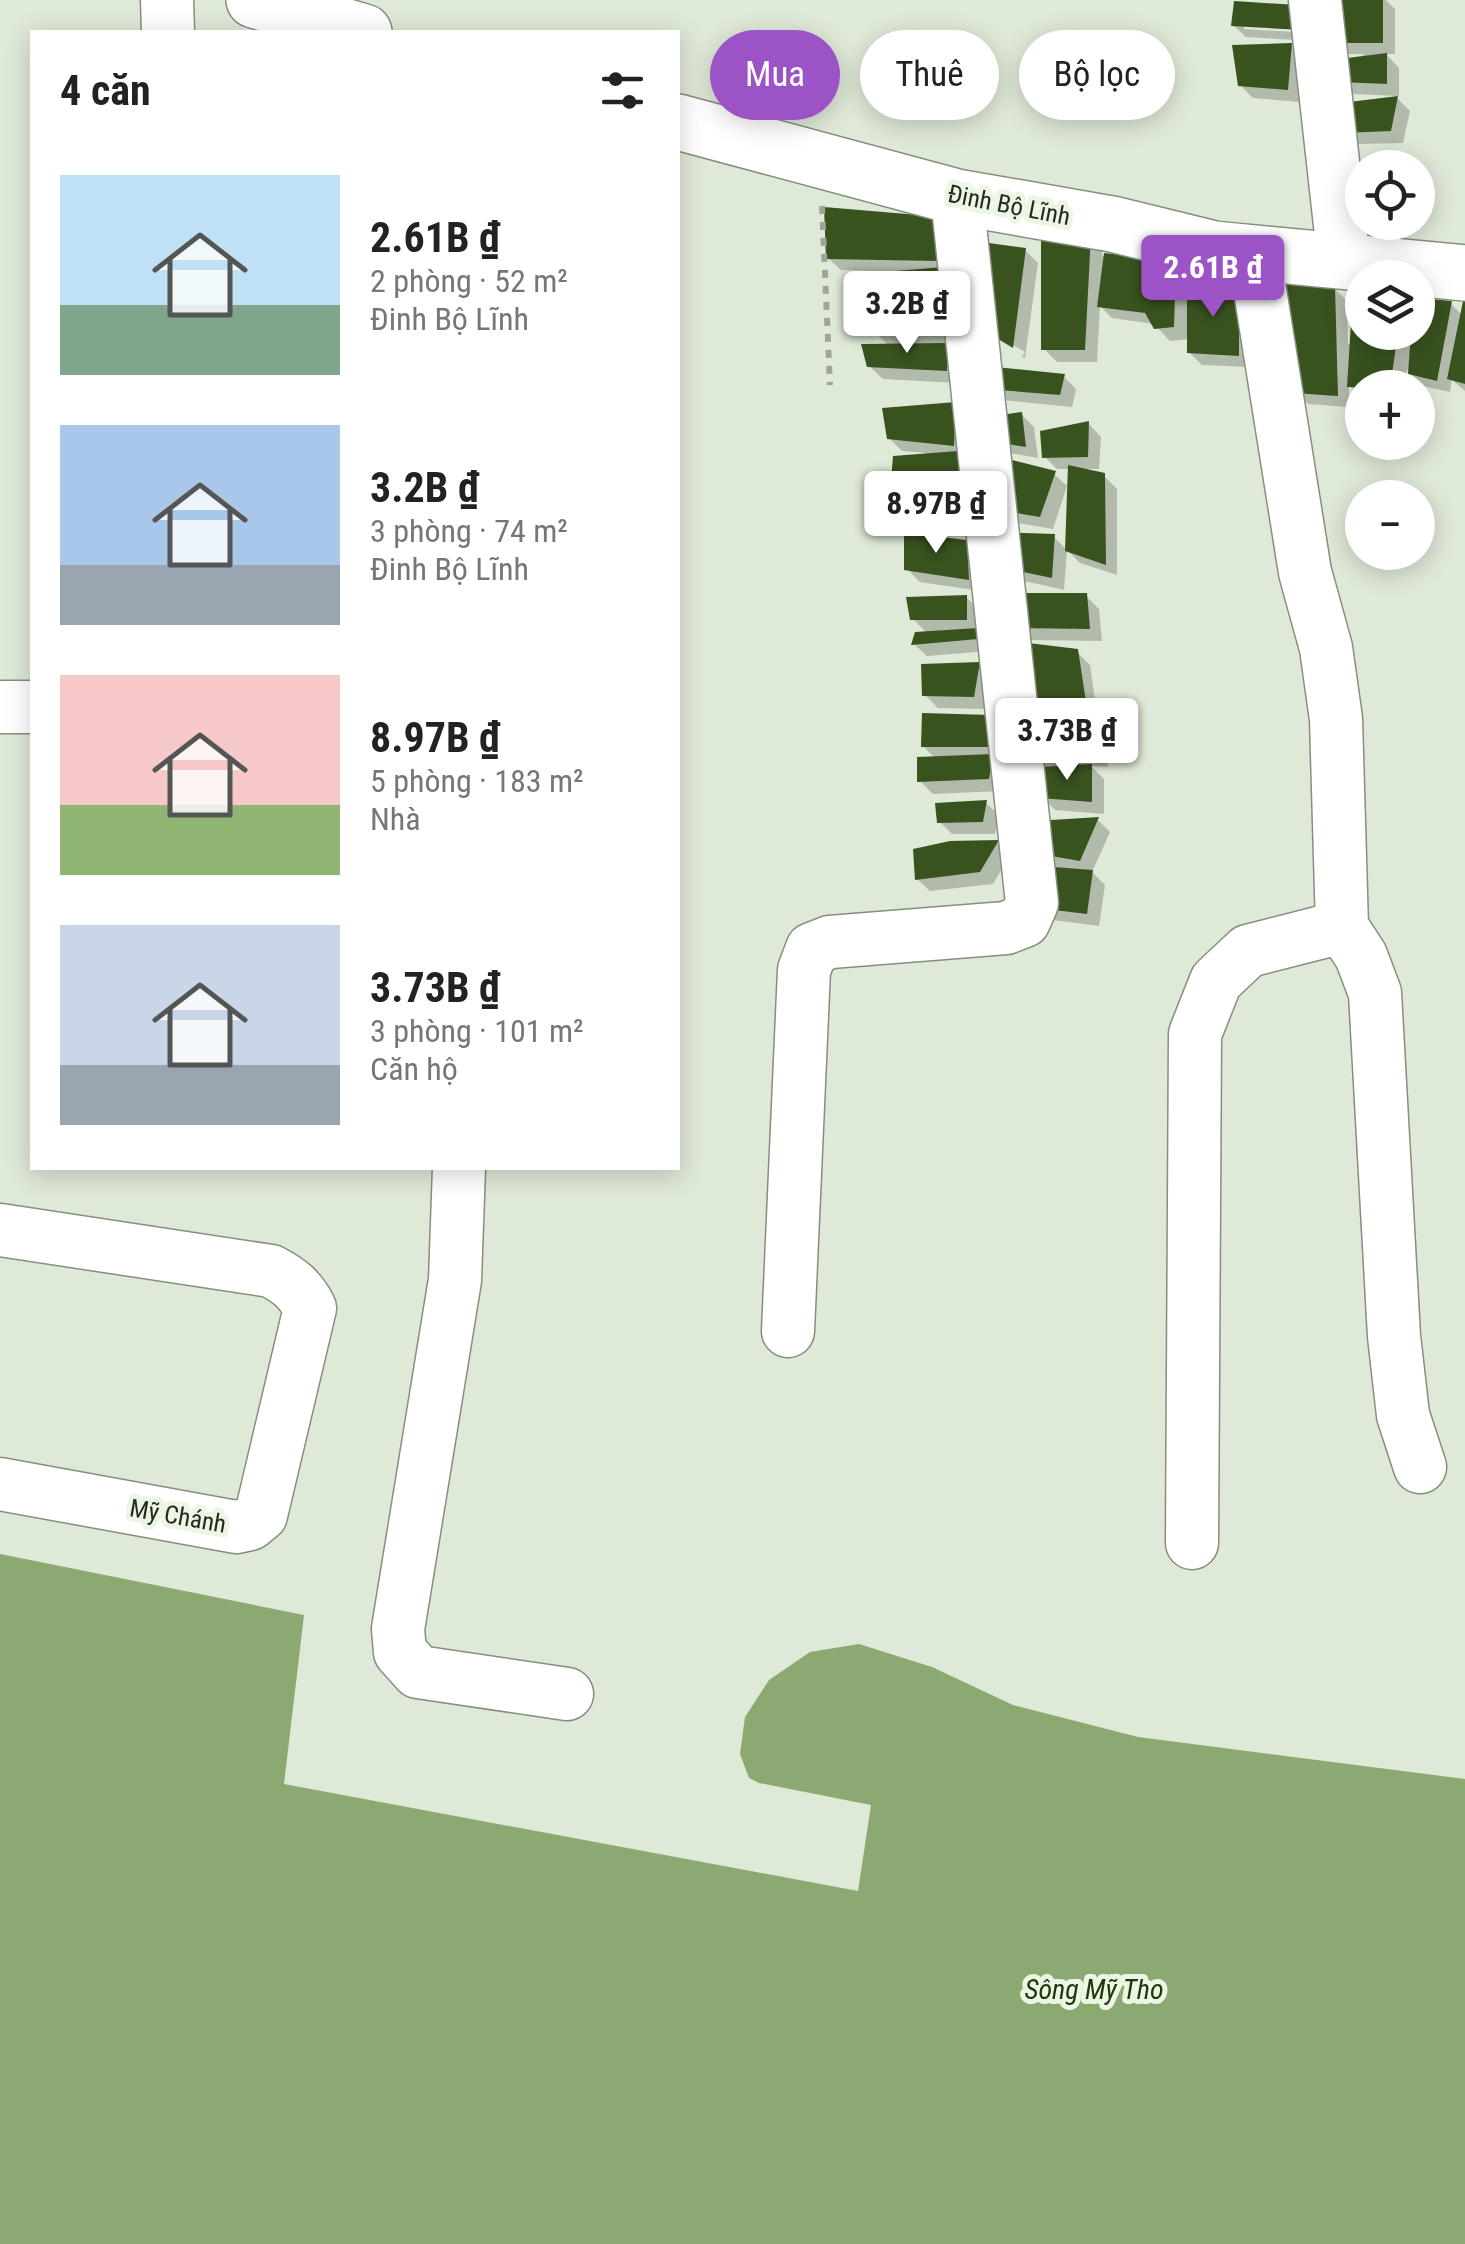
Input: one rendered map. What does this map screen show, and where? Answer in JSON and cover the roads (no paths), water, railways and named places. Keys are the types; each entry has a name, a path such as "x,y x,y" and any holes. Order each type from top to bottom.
{"main road":[{"path":"254,0 357,30"},
{"name":"Đinh Bộ Lĩnh","path":"680,123 957,197 1112,224 1214,249 1465,273"}],"street":[{"path":"167,0 168,30"},
{"path":"1315,0 1344,261"},
{"path":"788,1330 804,970 812,949 830,942 1006,928 1024,921 1032,903 957,197"},
{"path":"1254,254 1305,572 1326,648 1336,719 1342,927 1361,956 1375,992 1394,1336 1403,1415 1420,1467"},
{"path":"0,707 30,707"},
{"path":"1192,1543 1196,1034 1216,981 1248,951 1342,927"},
{"path":"459,1170 455,1280 398,1629 400,1652 418,1672 567,1694"},
{"name":"Mỹ Chánh","path":"0,1230 270,1272 289,1280 310,1308 261,1515 250,1524 236,1527 0,1484"}],"water":[{"name":"Sông Mỹ Tho","path":"0,1554 304,1615 284,1784 858,1891 871,1805 759,1783 749,1778 740,1754 745,1717 769,1680 810,1652 859,1644 932,1667 1013,1705 1138,1737 1465,1779 1465,2244 0,2244"}]}
